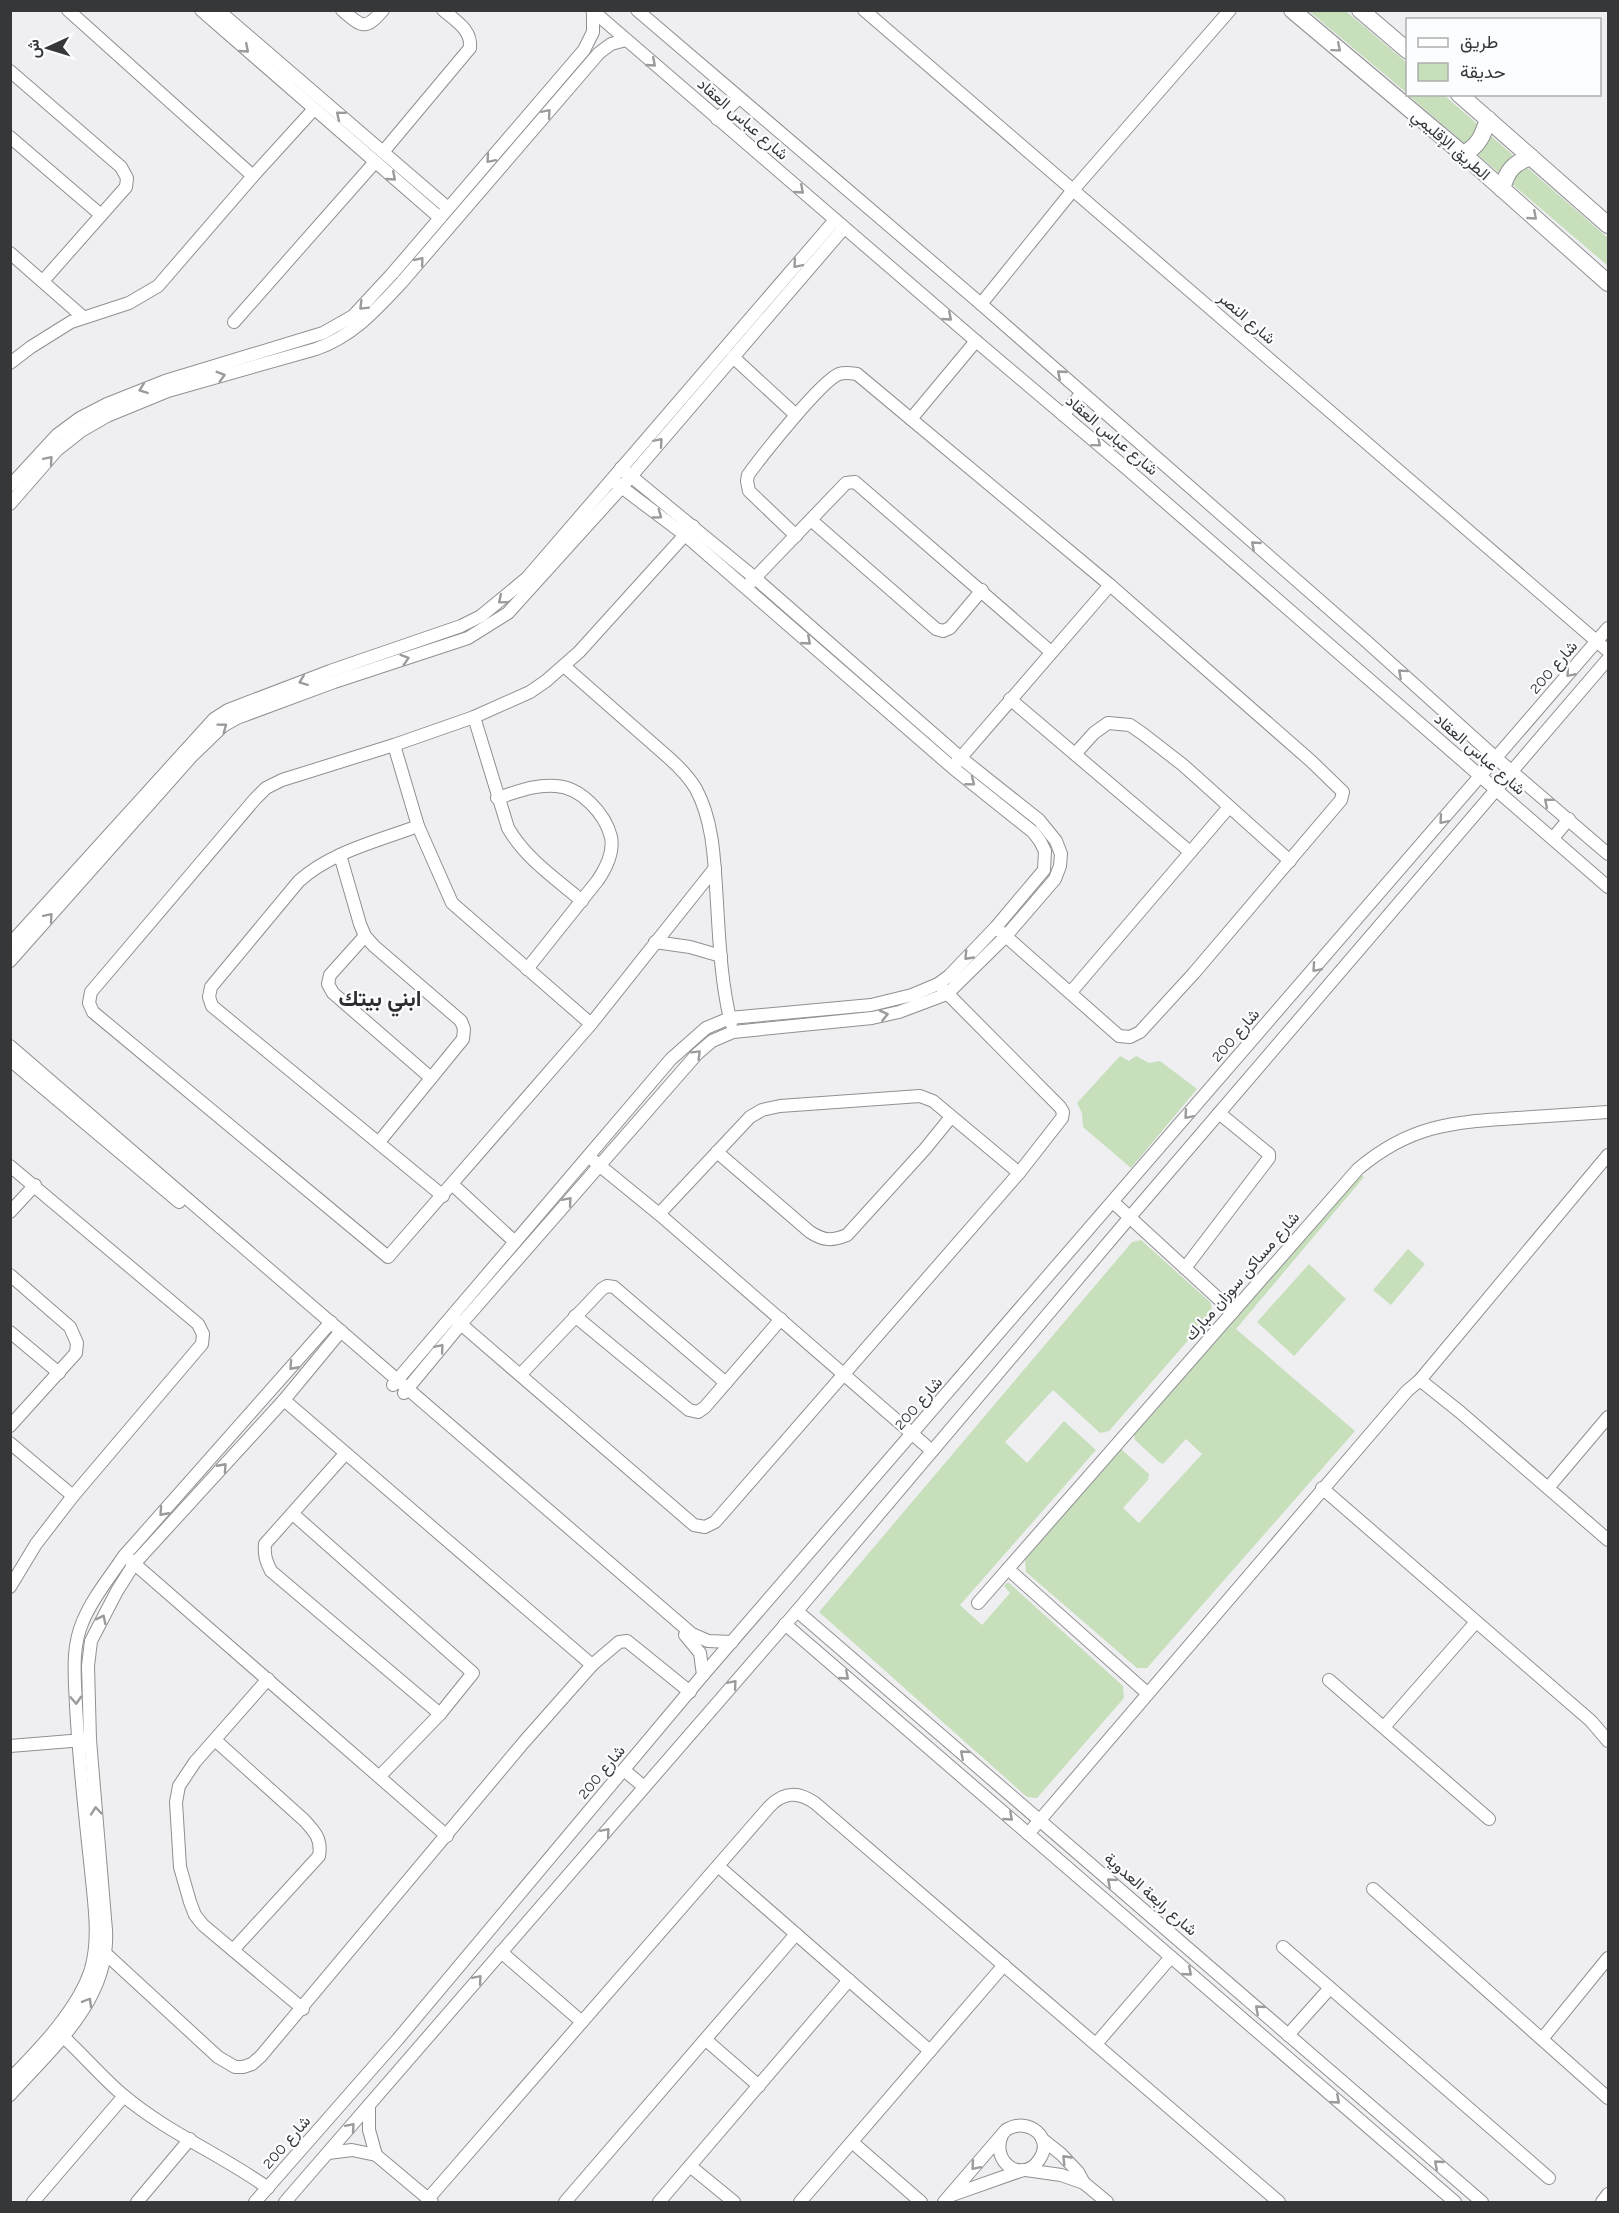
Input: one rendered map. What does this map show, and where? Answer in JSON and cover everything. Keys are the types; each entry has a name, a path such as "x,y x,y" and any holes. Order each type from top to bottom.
{"highway":[{"name":"الطريق الإقليمي","path":"1292,10 1463,154 1608,283"},
{"path":"1360,10 1406,50"},
{"path":"1461,96 1608,225"},
{"path":"1463,154 1472,150 1480,141 1488,119"},
{"path":"1502,189 1510,169 1518,162 1531,157"}],"street":[{"path":"68,10 253,176"},
{"path":"201,10 383,152 448,208"},
{"path":"218,10 295,84 314,109 440,218"},
{"path":"342,10 364,26 371,23 383,10"},
{"path":"383,152 470,48 467,31 443,10"},
{"name":"شارع عباس العقاد","path":"637,10 981,304 1608,854"},
{"name":"شارع النصر","path":"864,10 1608,651"},
{"path":"981,304 1073,190 1230,10"},
{"path":"10,504 57,435 88,413 145,388 323,333 353,316 393,274 588,44 594,25 593,11"},
{"name":"شارع عباس العقاد","path":"593,11 1608,887"},
{"path":"10,486 25,479 57,450 94,423 153,396 316,349 336,341 363,323 402,282 598,53 611,44 626,40"},
{"path":"588,44 598,53"},
{"path":"10,72 124,170 127,178 126,186 43,281"},
{"path":"717,119 739,98"},
{"path":"10,363 60,328 83,316 129,303 158,286 314,109"},
{"path":"10,137 101,215"},
{"path":"234,322 375,162"},
{"path":"626,472 733,357 839,224"},
{"path":"10,944 214,719 228,710 332,676 432,638 481,616 527,578 616,484 839,224"},
{"path":"10,253 83,316"},
{"path":"393,274 402,282"},
{"path":"910,419 976,341"},
{"path":"733,357 796,415"},
{"path":"796,536 749,491 747,481 752,469 796,415 832,378 848,372 857,374 1110,585 1343,794 1341,800 1194,973 1136,1035 1119,1036 996,927"},
{"path":"1063,415 1082,393"},
{"path":"405,1390 515,1242 671,1059 706,1029 730,1018 872,1005 912,995 938,984 949,976 996,927 1044,870 1045,851 1033,832 626,472"},
{"path":"751,583 846,483 855,482 1051,652"},
{"path":"616,484 689,530"},
{"path":"811,520 936,629 943,631 950,628 982,590"},
{"path":"689,530 564,666 530,692 474,717 282,780 266,788 91,992 89,1003 93,1012 387,1257 453,1185 591,1024 715,868"},
{"path":"957,763 1110,585"},
{"name":"شارع 200","path":"255,2202 398,2039 703,1675 1608,628"},
{"path":"285,2202 797,1611 1130,1217 1608,659"},
{"path":"564,666 683,771 696,788 711,833 721,956 733,1032"},
{"path":"10,961 190,757 223,726 332,676"},
{"path":"1010,699 1190,852"},
{"path":"474,717 508,828 518,844 535,862 582,901"},
{"path":"1075,754 1094,733 1108,723 1130,725 1183,765 1290,861"},
{"path":"394,745 417,826 452,903 591,1024"},
{"path":"395,1381 456,1320 599,1166 697,1054 712,1041 733,1032 872,1018 908,1009 947,994 1006,936 1055,879 1060,866 1061,854 1056,841 1039,820 957,763"},
{"path":"497,798 537,786 556,786 574,791 591,804 603,820 611,838 611,852 598,880 527,969"},
{"path":"1071,992 1229,807"},
{"path":"1553,838 1569,819"},
{"path":"417,826 340,855 316,867 299,881 211,987 208,997 212,1006 443,1196"},
{"path":"340,855 365,936 460,1021 464,1029 463,1039 379,1142"},
{"path":"365,936 330,975 328,984 333,993 431,1078"},
{"path":"655,942 690,947 721,956"},
{"path":"456,1320 694,1525 705,1527 715,1522 1020,1173 1062,1118 1063,1112 1060,1107 938,984"},
{"path":"10,1046 329,1325"},
{"path":"10,1060 340,1334 688,1637 700,1653 703,1675"},
{"path":"659,1214 750,1118 762,1110 780,1106 920,1096 933,1101 1020,1173"},
{"name":"شارع مساكن سوزان مبارك","path":"978,1603 1358,1168 1370,1158 1398,1141 1427,1129 1458,1122 1608,1112"},
{"path":"1185,1268 1269,1158 1269,1154 1219,1113"},
{"path":"717,1152 810,1232 821,1239 833,1241 847,1234 925,1149 951,1117"},
{"path":"1028,1834 1322,1488 1407,1391 1420,1380 1608,1155"},
{"path":"588,1156 659,1214 932,1451"},
{"path":"10,1166 198,1324 203,1334 202,1344 73,1496 36,1544 10,1587"},
{"path":"10,1212 34,1185"},
{"path":"453,1185 515,1242"},
{"path":"1113,1202 1233,1312"},
{"path":"10,1275 70,1327 77,1343 76,1353 10,1426"},
{"path":"520,1375 575,1316 607,1286 614,1287 726,1383"},
{"path":"575,1316 689,1410 698,1412 705,1407 781,1319"},
{"path":"10,2095 95,1989 106,1930 84,1740 91,1641 117,1590 129,1560 329,1325"},
{"path":"10,1332 59,1373"},
{"path":"129,1560 284,1400 340,1334"},
{"path":"1420,1380 1608,1540"},
{"path":"405,1390 693,1634 708,1641 732,1642"},
{"path":"284,1400 592,1665"},
{"path":"1548,1488 1608,1417"},
{"path":"10,1443 73,1496"},
{"path":"345,1454 265,1544 264,1554 271,1570 440,1714"},
{"path":"1322,1488 1591,1721 1608,1741"},
{"path":"293,1514 473,1673 440,1714 380,1776"},
{"path":"129,1560 447,1836"},
{"path":"1008,1569 1147,1694"},
{"name":"شارع رابعة العدوية","path":"797,1611 1482,2202"},
{"path":"1384,1727 1476,1622"},
{"path":"785,1624 1455,2202"},
{"path":"816,1651 828,1637"},
{"path":"101,1951 218,2057 235,2067 252,2064 303,2009 524,1742 592,1665 619,1642 627,1641 690,1692"},
{"path":"268,1679 195,1762 179,1786 176,1820 180,1868 195,1915 203,1925 303,2009"},
{"path":"1329,1680 1489,1819"},
{"path":"10,1746 84,1740"},
{"path":"215,1740 304,1820 314,1831 321,1844 319,1856 232,1950"},
{"path":"624,1770 644,1787"},
{"path":"328,2153 352,2151 376,2155 430,2201 776,1799 796,1794 807,1797 1279,2202"},
{"path":"718,1866 930,2051"},
{"path":"1373,1889 1608,2098"},
{"path":"566,2202 796,1934"},
{"path":"1283,1947 1549,2178"},
{"path":"501,1952 582,2022"},
{"path":"1096,2044 1171,1957"},
{"path":"1542,2039 1608,1958"},
{"path":"800,2202 1004,1965"},
{"path":"659,2202 849,1980"},
{"path":"1288,2035 1330,1988"},
{"path":"10,2079 60,2033"},
{"path":"60,2033 124,2096 159,2121 246,2172 268,2188"},
{"path":"398,2039 415,2053"},
{"path":"706,2040 759,2086"},
{"path":"33,2202 124,2096"},
{"path":"369,2105 369,2130 376,2155"},
{"path":"946,2200 1002,2135 1012,2126 1026,2125 1070,2162 1084,2183 1107,2202"},
{"path":"1002,2135 998,2143 1002,2160 1007,2166 1061,2175 1084,2183"},
{"path":"137,2202 190,2139"},
{"path":"946,2200 1033,2167 1042,2154 1042,2139"},
{"path":"852,2142 921,2202"},
{"path":"690,2166 734,2202"},
{"path":"1602,2202 1608,2194"}],"green space":[{"path":"1309,11 1346,11 1406,62 1406,92"},
{"path":"1409,96 1445,96 1608,238 1608,266"},
{"path":"1120,1056 1129,1061 1136,1056 1149,1063 1160,1061 1197,1089 1131,1168 1083,1127 1082,1113 1077,1103"},
{"path":"1357,1171 1364,1177 1236,1329 1355,1431 1147,1668 1137,1668 1026,1572 1025,1557 1121,1449 1149,1474 1148,1480 1123,1508 1139,1523 1202,1454 1186,1439 1163,1464 1135,1440 1134,1434"},
{"path":"1141,1240 1211,1303 1212,1313 1109,1431 1100,1433 1053,1390 1005,1442 1027,1463 1064,1421 1096,1450 960,1605 982,1625 1010,1593 1004,1586 1008,1582 1123,1686 1124,1698 1037,1798 1027,1797 819,1612 1132,1242"},
{"path":"1408,1249 1425,1264 1391,1305 1373,1290"},
{"path":"1309,1264 1346,1299 1294,1356 1257,1322"}],"district":[{"name":"ابني بيتك","path":"380,998"}]}
